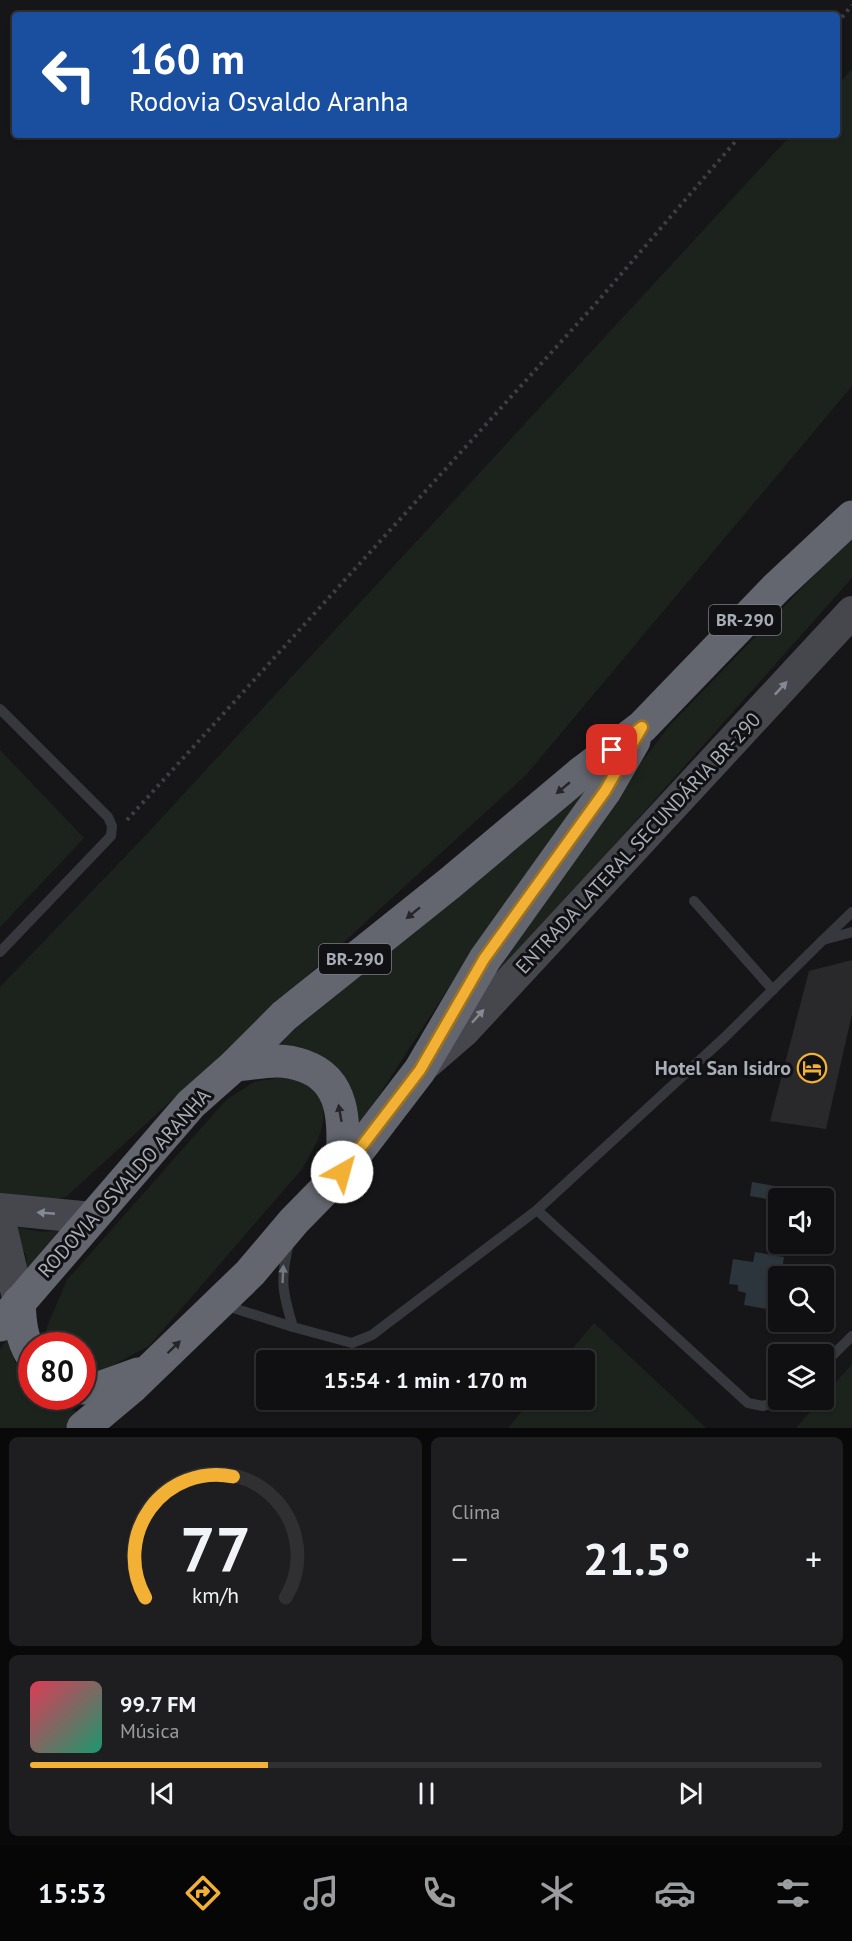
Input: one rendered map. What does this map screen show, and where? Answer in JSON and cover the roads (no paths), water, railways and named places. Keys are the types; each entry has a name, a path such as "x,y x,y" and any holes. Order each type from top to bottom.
{"highway":[{"name":"RODOVIA OSVALDO ARANHA","path":"10,1313 191,1104 235,1065 284,1016 450,883 581,773 642,727 776,588 852,517"},
{"name":"RODOVIA OSVALDO ARANHA","path":"83,1428 150,1370 250,1273 294,1221 342,1172 420,1070 484,959 605,791 642,727"},
{"path":"235,1065 279,1061 315,1070 326,1077 336,1093 341,1112 342,1172"},
{"path":"10,1313 20,1322 22,1332"},
{"path":"96,1387 150,1370"}],"main road":[{"name":"ENTRADA LATERAL SECUNDÁRIA BR-290","path":"420,1070 464,1031 852,612"},
{"path":"0,1209 92,1218"},
{"path":"0,1222 10,1313"}],"lane":[{"path":"0,709 108,817 112,826 111,836 0,952"},
{"path":"694,901 772,990"},
{"path":"219,1303 292,1327 352,1343 362,1341 372,1335 537,1210 724,1038 852,912"},
{"path":"823,940 852,932"},
{"path":"537,1210 748,1403 763,1406 768,1404"},
{"path":"292,1327 284,1297 282,1272 294,1221"},
{"path":"834,1354 852,1336"}],"place":[{"name":"Hotel San Isidro","path":"812,1068"}]}
